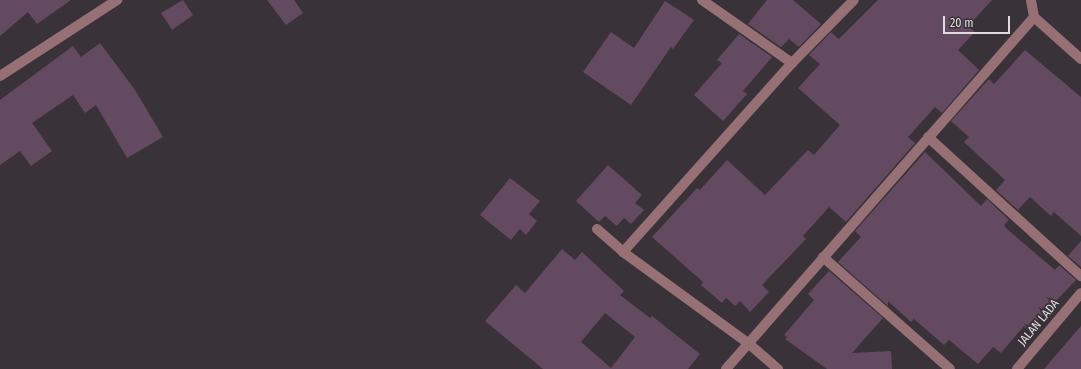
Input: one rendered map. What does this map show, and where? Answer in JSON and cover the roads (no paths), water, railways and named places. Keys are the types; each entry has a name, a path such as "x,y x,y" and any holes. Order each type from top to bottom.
{"street":[{"path":"0,76 117,0"},
{"path":"702,0 792,63"},
{"path":"623,252 792,63 854,0"},
{"path":"1031,0 1034,17 1081,58"},
{"path":"726,369 823,256 1034,17"},
{"path":"928,137 1081,276"},
{"path":"598,229 623,252 748,343 778,369"},
{"path":"823,256 950,369"},
{"name":"JALAN LADA","path":"1016,369 1081,293"}]}
